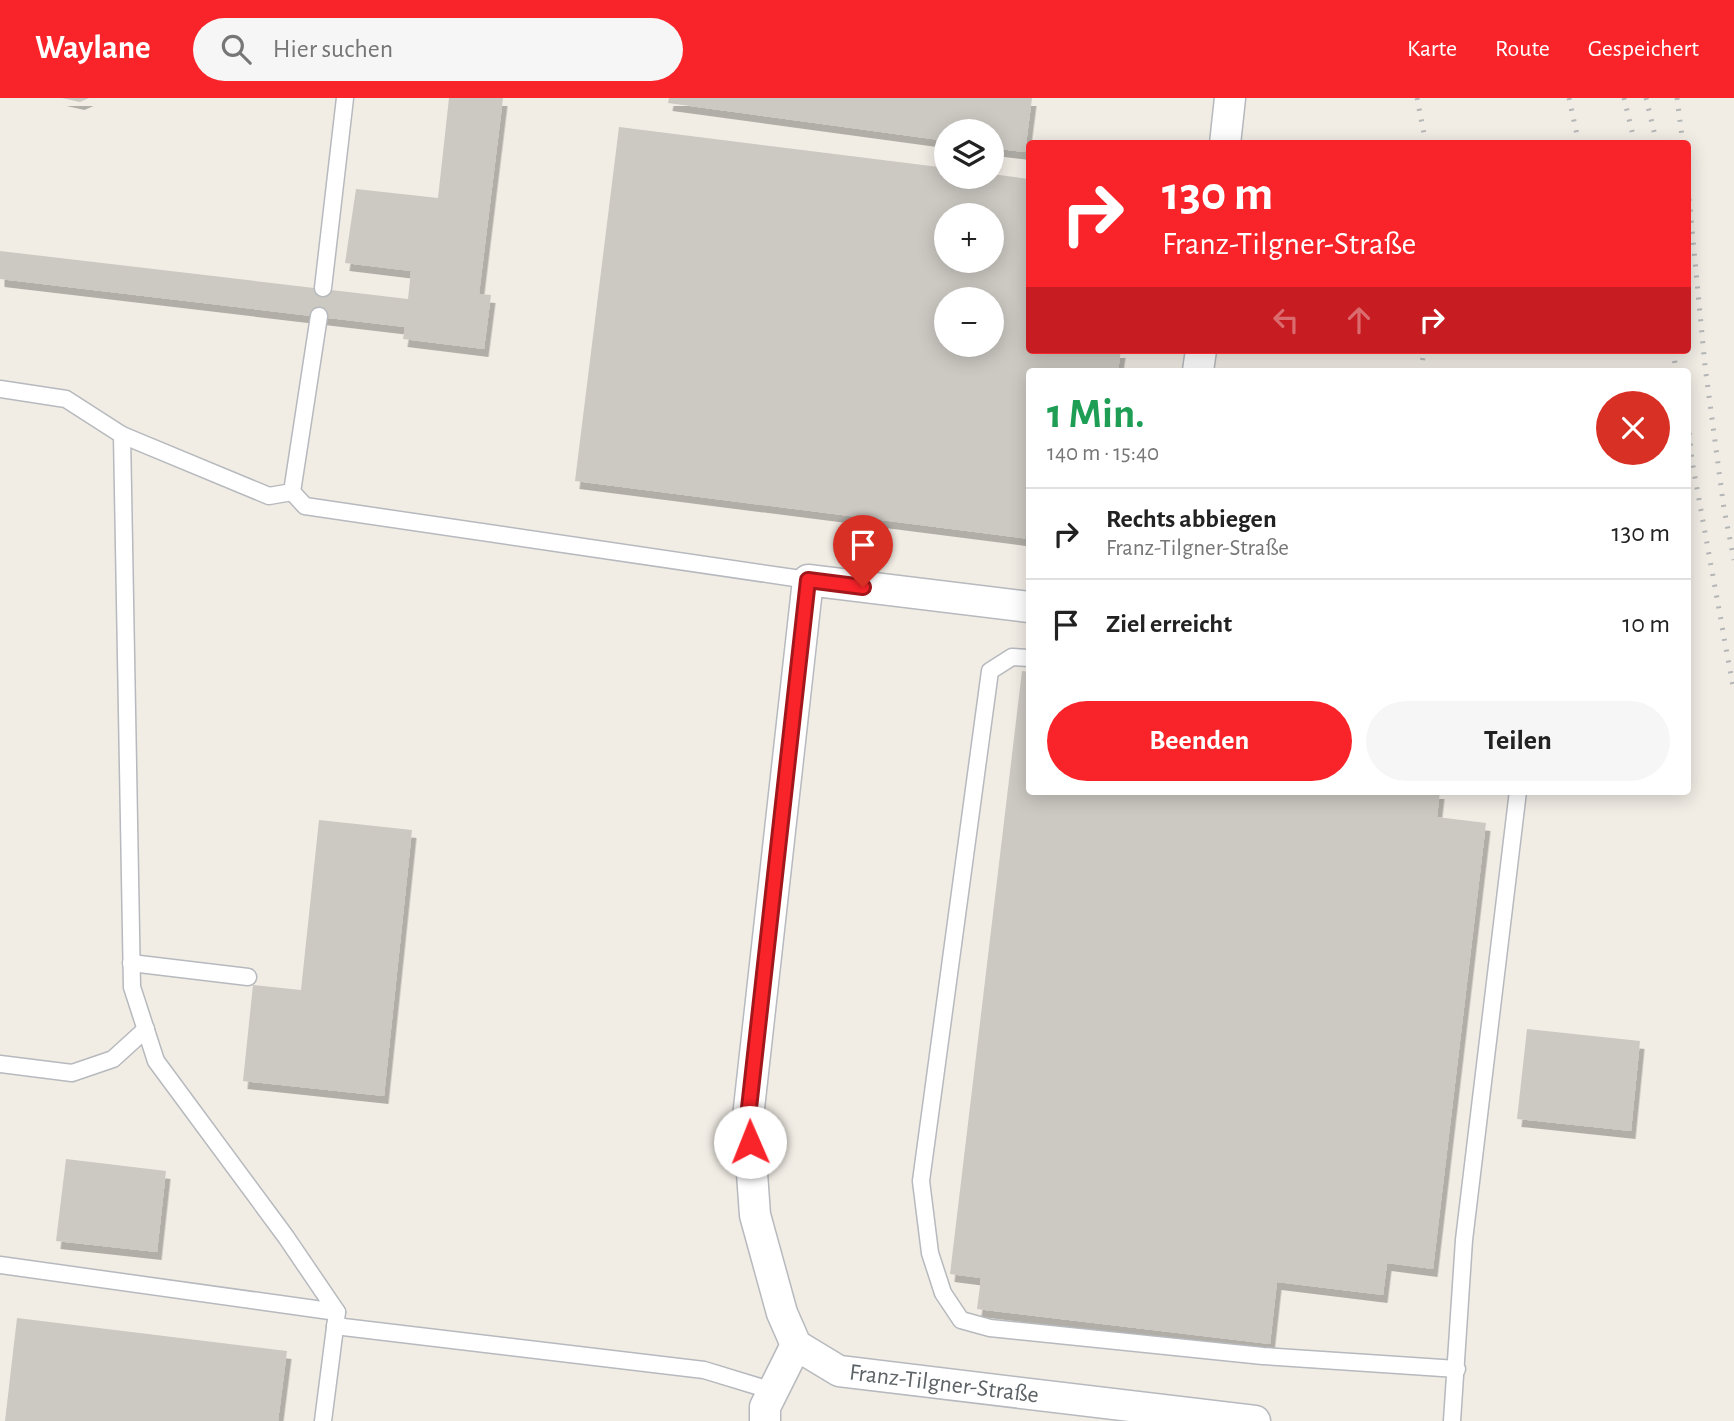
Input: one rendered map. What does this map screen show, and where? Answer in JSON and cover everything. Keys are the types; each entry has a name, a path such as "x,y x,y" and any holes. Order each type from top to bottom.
{"street":[{"path":"1225,140 1230,98"},
{"path":"765,1421 765,1407 796,1345 782,1313 755,1215 748,1117 808,580 1026,607"},
{"name":"Franz-Tilgner-Straße","path":"796,1345 839,1371 1255,1421"}],"lane":[{"path":"323,288 345,98"},
{"path":"292,492 320,316"},
{"path":"0,389 66,399 122,435 269,496 292,492"},
{"path":"122,435 132,987 156,1061 286,1237 336,1319 323,1421"},
{"path":"292,492 305,506 808,580"},
{"path":"1026,658 1012,657 990,671 921,1181 930,1253 943,1293 961,1320 990,1328 1263,1356 1457,1369"},
{"path":"1452,1421 1464,1240 1518,795"},
{"path":"131,963 248,977"},
{"path":"0,1064 72,1073 113,1059 146,1029"},
{"path":"0,1265 336,1319 704,1370 773,1391"}],"building":[{"path":"62,98 89,98 80,102"},
{"path":"449,98 503,98 479,294 491,295 484,349 403,339 405,327 0,279 0,251 408,299 411,271 345,263 356,189 438,198"},
{"path":"669,98 1032,98 1025,152 1004,149 1004,119 934,119 934,139 668,103"},
{"path":"619,127 934,166 934,189 1004,189 1004,176 1026,179 1026,354 1120,354 1118,368 1026,368 1026,539 575,481"},
{"path":"1022,671 1026,672 1026,795 1440,795 1437,817 1486,823 1433,1269 1387,1263 1383,1295 1277,1282 1270,1344 977,1309 981,1278 950,1274"},
{"path":"319,820 412,830 384,1096 243,1081 253,985 301,990"},
{"path":"1527,1029 1640,1041 1631,1131 1517,1119"},
{"path":"66,1159 166,1171 157,1252 56,1241"},
{"path":"17,1318 287,1351 278,1421 5,1421"}],"railway":[{"path":"1417,98 1425,140"},
{"path":"1569,98 1578,140"},
{"path":"1624,98 1634,140"},
{"path":"1646,98 1656,140"},
{"path":"1677,98 1682,140"},
{"path":"1691,219 1705,366 1724,509 1734,560"},
{"path":"1421,368 1423,354"},
{"path":"1674,354 1676,368"},
{"path":"1691,451 1734,692"}],"route":[{"path":"750,1142 748,1117 808,580 863,587"}]}
